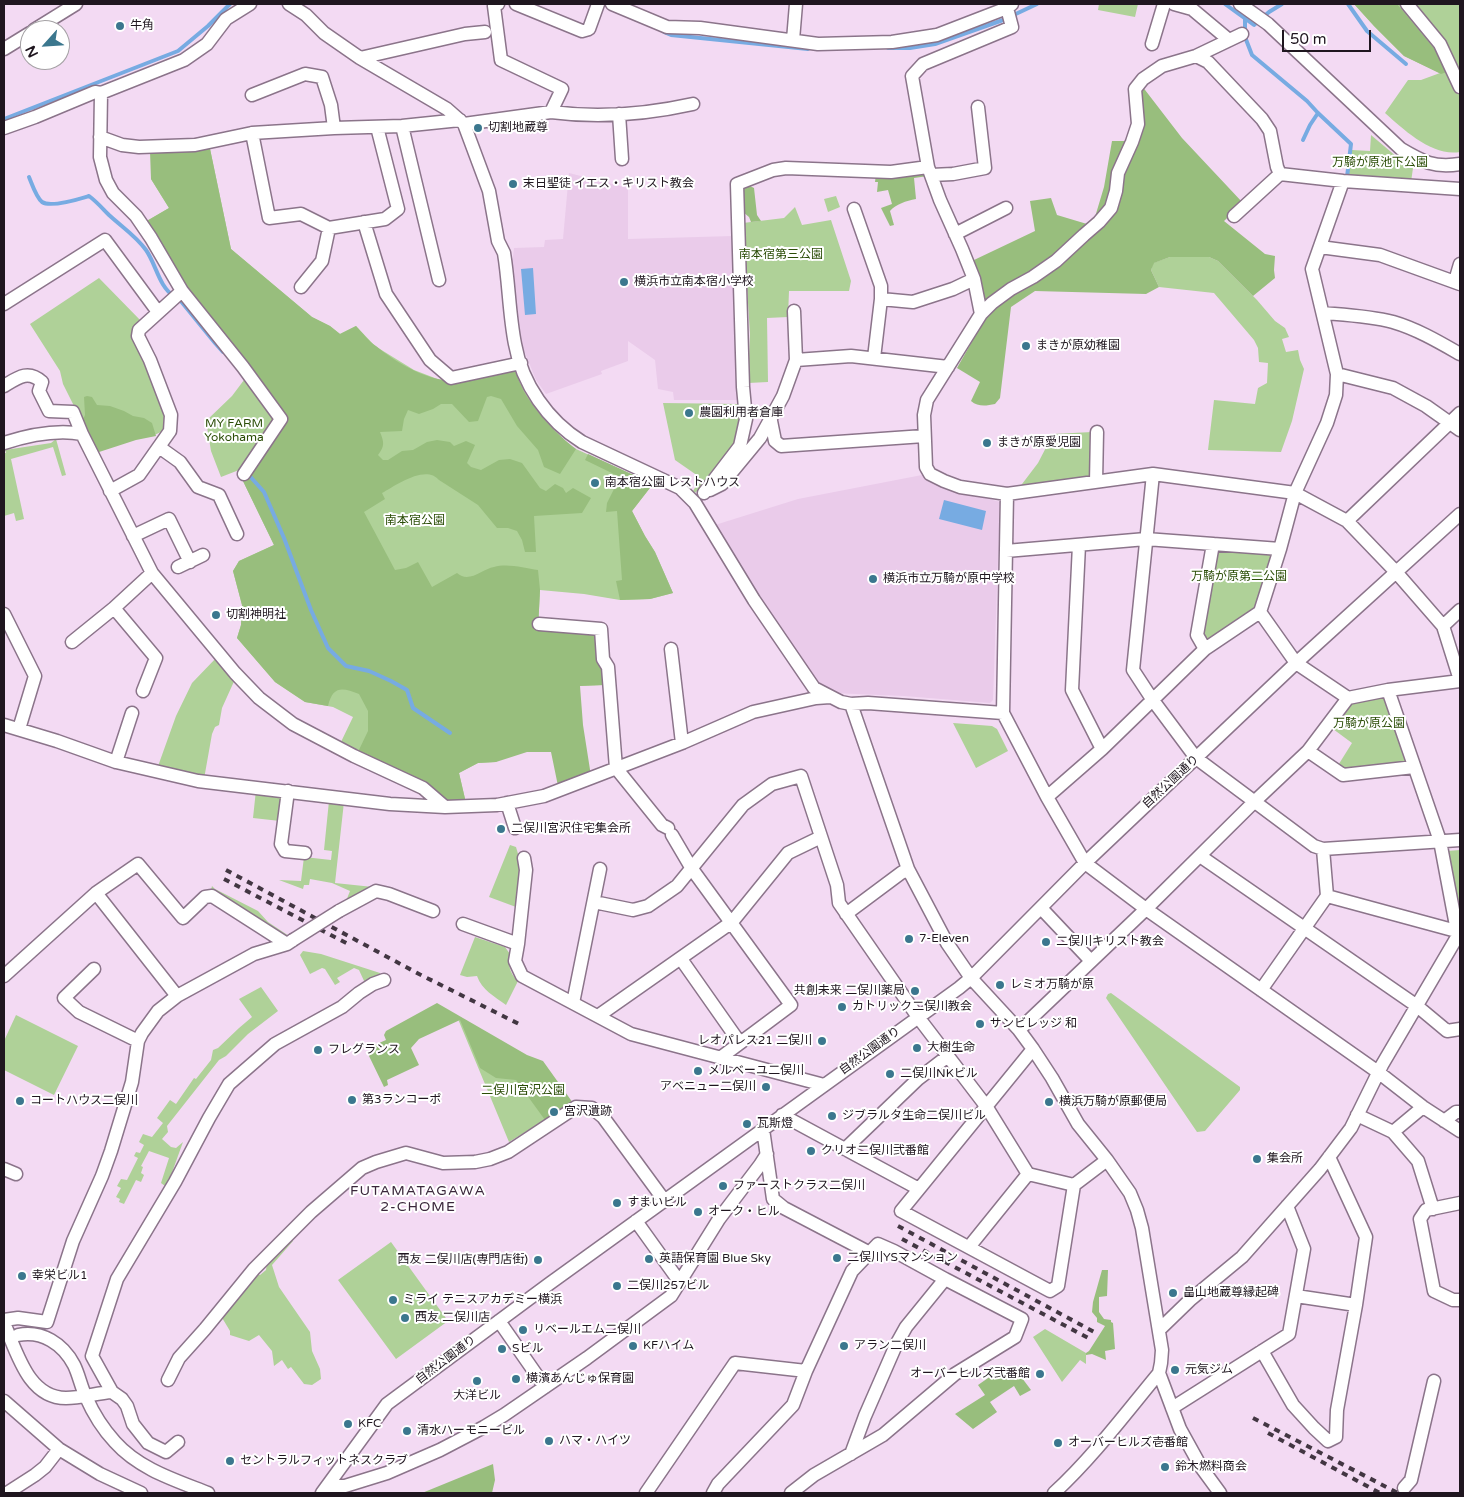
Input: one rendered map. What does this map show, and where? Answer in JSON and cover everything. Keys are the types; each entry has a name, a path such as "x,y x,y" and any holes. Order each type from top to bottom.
{"street":[{"path":"50,20 76,4"},
{"path":"4,128 95,92 101,93 184,60 207,44 226,19 250,4"},
{"path":"289,4 306,15 324,33 360,58 447,109 462,122 488,191 498,241 504,253 515,345 530,387 544,408 571,435 680,488 695,502 754,600 814,688 841,702 851,704 868,703 1003,713"},
{"path":"498,4 494,6 501,60 562,89 551,112"},
{"path":"516,4 582,31 589,29 598,5"},
{"path":"612,4 667,27 700,28 818,44 892,42 937,35 1009,12 1012,27 923,64 912,76 929,171 974,279 981,314"},
{"path":"792,40 796,4"},
{"path":"1152,44 1164,4"},
{"path":"1174,4 1192,9 1229,40"},
{"path":"1240,4 1262,20 1401,149 1434,165 1460,164"},
{"path":"1407,4 1440,44 1460,86"},
{"path":"360,58 464,34 485,32"},
{"path":"1019,1030 1308,751 1348,698 1388,690 1460,680 1443,626 1396,572 1346,521 1295,493 1153,474 1007,494 960,487 930,474 926,467 924,415 928,400 981,314 1011,289 1056,261 1100,222 1112,208 1118,173 1138,124 1135,89 1143,79 1162,66 1196,56 1242,34"},
{"path":"4,50 20,40"},
{"path":"1196,56 1208,62 1262,119 1270,131 1280,174"},
{"path":"252,96 305,74 322,77 331,105 334,128"},
{"path":"101,93 100,157 106,180 113,193 136,216 182,291 243,367 281,419 244,474"},
{"path":"100,137 122,145 195,145 252,133 462,122 551,112 563,114 619,114 671,109 693,104"},
{"path":"695,502 740,446 746,419 743,387 737,184 773,170 786,168 891,172 929,171 953,174 985,168 978,107"},
{"path":"619,114 622,159"},
{"path":"402,126 439,280"},
{"path":"252,133 269,218 301,214 329,228 385,219 398,209 377,127"},
{"path":"1234,216 1280,174 1343,181 1460,189"},
{"path":"1048,797 1102,749 1205,648 1260,612 1295,493 1327,423 1336,395 1336,374 1312,269 1343,181"},
{"path":"955,234 1006,208"},
{"path":"854,209 881,286 874,358"},
{"path":"364,222 386,294 430,360 451,378 520,363"},
{"path":"301,287 322,261 329,228"},
{"path":"6,307 105,240 158,312"},
{"path":"1320,247 1380,255 1458,283 1460,264"},
{"path":"881,299 912,302 954,289 974,279"},
{"path":"110,491 139,474 170,432 171,415 150,360 138,336 139,330 182,291"},
{"path":"704,493 722,484 760,438 784,396 796,360 794,311"},
{"path":"1323,313 1362,316 1394,322 1427,335 1460,354"},
{"path":"796,360 851,356 948,367"},
{"path":"1336,374 1393,388 1426,406 1456,427"},
{"path":"4,386 22,375 37,377 42,382 39,391 49,411 72,412 152,574 235,673 259,698 293,724 354,756 423,788 445,807"},
{"path":"1346,521 1456,427 1460,413"},
{"path":"771,421 775,442 781,446 924,436"},
{"path":"4,443 42,433 68,431 82,434"},
{"path":"1096,432 1096,482"},
{"path":"159,447 180,462 198,487 219,495 237,533"},
{"path":"1153,474 1133,670 1196,758 1314,846 1323,849 1460,840"},
{"path":"1007,494 1003,713 1085,864 1378,1072 1423,1107 1460,1131"},
{"name":"自然公園通り","path":"329,1491 387,1404 664,1200 971,978 1085,864 1296,663 1460,514"},
{"path":"133,536 169,519 184,564 203,555"},
{"path":"1006,551 1146,539 1280,549"},
{"path":"1205,648 1197,636 1213,544"},
{"path":"1079,545 1072,690 1102,749"},
{"path":"72,642 152,574"},
{"path":"114,608 156,658 143,691"},
{"path":"1443,626 1460,610"},
{"path":"1260,612 1296,663 1348,698"},
{"path":"4,614 35,676 19,729"},
{"path":"539,624 601,629 603,659 608,668 616,768 662,825 670,831 692,869 791,1005 720,1058"},
{"path":"670,649 682,743"},
{"path":"1159,1330 1190,1300 1242,1257 1330,1157 1351,1128 1378,1072 1459,932 1440,841 1388,690"},
{"path":"4,725 116,762 198,781 390,804 445,807 497,805 544,796 682,743 753,712 816,698 830,697"},
{"path":"851,704 908,869 947,943 971,978 1019,1030 1033,1049 1078,1124 1130,1193 1142,1228 1162,1350 1159,1373 1091,1456 1054,1493"},
{"path":"116,762 132,713"},
{"path":"1308,751 1342,775 1414,766"},
{"path":"594,902 633,910 648,906 677,886 744,805 772,784 801,776 837,885 839,903 846,914 918,1017 986,1106 1028,1174 1074,1185"},
{"path":"288,791 281,844 286,851 305,853"},
{"path":"507,803 515,828"},
{"path":"598,1016 732,922 788,853 821,837"},
{"path":"1261,990 1327,896 1323,849"},
{"path":"1200,856 1417,1006 1447,1031 1460,1029"},
{"path":"524,858 526,870 515,961 522,976 631,1034 824,1085"},
{"path":"4,976 96,893 138,864 183,918 205,896 212,896 290,942"},
{"path":"573,1003 600,869"},
{"path":"846,914 908,869"},
{"path":"112,1392 68,1398 55,1398 47,1394 30,1379 4,1322 18,1318 47,1322 73,1240 102,1176 114,1143 132,1082 138,1041 158,1011 177,996 254,954 290,942 369,893 376,891 389,894 433,911"},
{"path":"96,893 177,996"},
{"path":"1327,896 1459,932"},
{"path":"1041,908 1091,962"},
{"path":"463,924 518,944"},
{"path":"681,959 740,1042"},
{"path":"94,969 64,998 79,1012 138,1041"},
{"path":"178,1442 166,1452 148,1443 133,1424 122,1398 112,1392 92,1356 117,1279 175,1182 229,1084 275,1044 342,1007 373,984 384,980"},
{"path":"1033,1049 902,1211 1050,1291 1058,1286 1074,1185 1107,1160"},
{"path":"845,1149 918,1080 948,1056"},
{"path":"168,1380 179,1358 254,1269 311,1212 362,1168 376,1162 406,1153 443,1162 475,1162 490,1159 508,1152 576,1107 592,1108 603,1117 664,1200"},
{"path":"1393,1132 1423,1107"},
{"path":"1444,1121 1456,1112 1460,1112"},
{"path":"782,1114 919,1190"},
{"path":"1357,1115 1393,1132 1418,1161 1433,1209"},
{"path":"763,1129 773,1199 784,1208 870,1253"},
{"path":"329,1491 387,1473 440,1450 498,1420 671,1296 718,1218 767,1154"},
{"path":"1262,1351 1293,1405 1328,1441 1336,1437 1337,1410 1366,1236 1330,1157"},
{"path":"970,1247 1028,1174"},
{"path":"1460,1203 1426,1210 1420,1219 1434,1291 1453,1300 1460,1300"},
{"path":"1172,1408 1289,1334 1304,1249 1287,1206"},
{"path":"636,1221 679,1281"},
{"path":"713,1493 718,1484 792,1405 852,1271 878,1244 1022,1319 1015,1337 955,1374 883,1435 814,1475 792,1493"},
{"path":"851,1454 865,1416 896,1345 906,1327 945,1279"},
{"path":"1296,1296 1356,1305"},
{"path":"499,1321 546,1387"},
{"path":"18,1335 44,1336 61,1348 73,1363 85,1396 95,1414 115,1442 133,1459 149,1469 208,1493"},
{"path":"646,1493 735,1363 806,1371"},
{"path":"1159,1373 1180,1429 1198,1462 1220,1493"},
{"path":"1404,1488 1411,1480 1434,1381"},
{"path":"4,1401 59,1448 100,1474 141,1493"},
{"path":"7,1493 45,1467 59,1448"}],"shaded area":[{"name":"横浜市立南本宿小学校","path":"569,173 628,188 628,239 733,236 740,400 674,400 673,392 658,389 655,360 628,341 628,361 601,371 602,374 546,394 536,380 521,343 512,266 514,248 544,247 545,240 563,239"},
{"name":"横浜市立万騎が原中学校","path":"922,475 960,491 1000,502 993,700 990,703 904,696 832,693 824,690 782,633 715,525 798,499"}],"green space":[{"path":"1099,4 1138,4 1135,17 1098,10"},
{"path":"1354,4 1460,4 1460,152 1450,152 1429,146 1410,134 1385,113 1408,80 1421,80 1440,73 1404,56"},
{"path":"1354,4 1397,4 1437,52 1447,72 1441,74 1404,56"},
{"path":"1142,86 1182,138 1243,203 1224,221 1265,254 1275,256 1275,278 1253,296 1218,261 1209,257 1170,257 1154,263 1151,270 1159,287 1146,294 1035,291 1011,307 1000,398 992,405 982,406 974,403 971,401 980,382 957,368 986,317 974,260 1035,231 1030,201 1051,198 1057,215 1087,224 1095,217 1104,187 1112,141 1128,141"},
{"name":"万騎が原池下公園","path":"1371,135 1413,168 1411,182 1348,176 1352,150 1370,151"},
{"name":"南本宿公園","path":"209,144 231,249 312,317 330,326 340,334 356,326 375,346 414,370 440,380 521,384 531,402 545,420 576,449 653,484 632,511 655,552 673,593 650,599 620,600 540,590 538,629 604,685 576,686 496,762 478,763 459,773 466,803 340,744 353,717 333,707 305,702 275,682 237,638 241,625 242,605 233,571 239,561 274,545 242,479 281,423 145,222 169,208 151,179"},
{"name":"南本宿公園","path":"209,144 231,249 312,317 330,326 340,334 356,326 370,342 392,358 421,374 431,377 450,380 514,368 523,390 533,406 554,430 576,449 560,474 544,467 538,450 517,426 501,399 491,396 487,397 478,421 469,422 452,404 441,404 419,414 408,410 402,431 380,432 383,444 378,455 383,460 388,460 402,451 413,450 427,442 437,440 450,442 454,446 466,441 475,445 467,463 471,467 481,470 499,460 510,459 522,463 540,488 546,491 555,484 563,488 566,493 573,488 591,498 582,513 534,516 536,552 525,552 517,531 508,528 497,528 478,505 427,474 403,481 382,493 385,499 364,512 395,570 406,568 418,562 432,587 457,573 466,577 499,566 516,566 538,570 540,590 538,629 594,634 603,666 604,685 580,686 583,725 591,776 558,786 551,752 527,752 496,762 478,763 459,773 466,803 445,802 357,754 368,731 368,711 359,694 348,690 336,691 330,699 328,706 305,702 275,682 237,638 241,625 242,605 233,571 239,561 274,545 242,479 285,416 190,293 145,222 169,208 151,179 150,151"},
{"path":"926,170 928,176 914,178 916,199 901,203 890,211 894,225 890,226 881,208 892,204 888,190 877,192 878,182 875,182 876,174"},
{"path":"750,186 754,188 757,215 761,221 751,222 749,217 743,212 744,189"},
{"path":"836,196 840,207 828,212 824,199"},
{"name":"南本宿第三公園","path":"795,207 802,225 831,220 851,281 849,291 789,291 788,317 767,318 768,382 748,383 750,334 743,223 784,218"},
{"path":"1170,257 1209,257 1218,261 1275,321 1285,328 1289,337 1282,339 1286,352 1298,350 1304,369 1292,421 1281,452 1208,450 1214,400 1255,404 1258,388 1267,383 1268,363 1259,362 1258,348 1254,340 1214,293 1159,287 1151,270 1153,263"},
{"path":"99,278 142,322 144,358 166,415 164,430 155,435 127,438 87,432 63,384 60,371 30,324"},
{"name":"MY FARM Yokohama","path":"244,380 272,413 273,419 239,470 221,477 211,451 206,421 232,396"},
{"path":"84,397 92,397 97,405 110,406 133,416 144,418 152,423 156,436 136,440 96,453 82,422 85,415"},
{"path":"663,403 740,404 739,429 732,449 695,493 693,491 699,481 698,476 675,460"},
{"path":"1092,432 1093,476 1019,488 1038,463 1053,434"},
{"path":"56,439 66,475 62,476 53,447 11,459 24,519 16,521 14,513 4,516 5,450 51,443"},
{"path":"588,454 653,484 632,511 655,552 673,593 650,599 620,600 616,581 622,580 617,511 606,512 607,503 620,477 585,460"},
{"name":"万騎が原第二公園","path":"1215,548 1275,553 1257,609 1206,643 1201,634"},
{"path":"217,657 236,677 222,708 219,725 215,727 212,734 204,779 157,769 176,716 192,683"},
{"name":"万騎が原公園","path":"1385,695 1409,763 1344,771 1337,767 1352,743 1333,729 1351,702"},
{"path":"953,723 992,726 997,729 1008,751 976,768"},
{"path":"256,790 283,793 280,821 253,818"},
{"path":"329,801 344,802 335,883 373,887 344,906 350,891 332,883 310,879 309,885 304,885 303,889 279,880 301,881 304,857 331,860 332,851 324,850"},
{"path":"510,845 516,847 521,864 516,907 489,897"},
{"path":"1460,850 1460,910 1457,916 1447,851"},
{"path":"212,886 258,911 268,922 292,938 288,940 251,917 211,890"},
{"path":"475,937 505,947 510,954 510,968 518,981 506,1005 485,989 477,976 467,977 460,975"},
{"path":"303,951 321,954 380,973 381,975 365,983 359,970 354,968 337,978 340,982 335,985 325,969 322,968 310,974 300,955"},
{"path":"261,987 278,1011 219,1060 167,1126 168,1132 162,1139 171,1147 176,1148 183,1142 170,1178 165,1186 161,1183 169,1158 149,1151 141,1166 143,1167 141,1173 144,1175 141,1182 136,1180 124,1204 119,1202 120,1199 116,1197 121,1188 117,1186 121,1179 127,1180 138,1158 134,1156 136,1152 140,1153 144,1145 139,1142 143,1134 152,1137 163,1123 157,1118 170,1100 176,1104 194,1078 196,1079 211,1060 213,1050 218,1048 252,1017 239,999"},
{"path":"1111,993 1240,1087 1240,1090 1205,1131 1197,1132 1106,998"},
{"path":"437,1003 527,1055 543,1061 573,1103 545,1120 516,1080 496,1078 480,1068 460,1020 419,1039 411,1048 419,1065 387,1080 388,1085 384,1087 369,1056 372,1046 386,1040 384,1035 386,1031"},
{"path":"16,1015 78,1046 54,1095 4,1070 4,1041"},
{"name":"二俣川宮沢公園","path":"460,1017 527,1057 545,1120 509,1142 458,1019"},
{"path":"291,1238 293,1241 272,1265 279,1287 310,1332 312,1351 320,1369 321,1379 312,1385 304,1384 291,1367 288,1369 282,1360 274,1366 272,1351 259,1335 249,1341 230,1335 230,1331 221,1316 256,1274 260,1275 266,1270 267,1263"},
{"name":"ミライ テニスアカデミー横浜","path":"391,1242 448,1321 396,1359 338,1280"},
{"path":"1102,1270 1108,1270 1107,1296 1099,1297 1099,1312 1104,1319 1111,1320 1113,1323 1115,1349 1105,1351 1106,1360 1092,1354 1086,1355 1105,1326 1097,1322 1097,1318 1092,1312"},
{"path":"1045,1329 1086,1353 1086,1364 1080,1360 1062,1382 1033,1337"},
{"path":"1004,1367 1010,1379 1019,1374 1031,1390 1020,1396 1014,1386 990,1402 997,1412 973,1429 955,1414 985,1395 978,1385"},
{"path":"493,1464 495,1480 492,1493 422,1493"}],"water":[{"path":"533,268 536,314 525,315 521,269"},
{"path":"944,500 986,511 982,530 939,519"}],"waterway":[{"path":"4,119 178,51 208,26 230,4"},
{"path":"888,48 910,48 935,44 1003,20 1037,4"},
{"path":"1225,4 1254,25 1282,4"},
{"path":"1348,4 1367,31 1406,64"},
{"path":"1245,18 1245,37 1252,55 1307,101 1351,144 1347,177"},
{"path":"664,32 671,35 808,49"},
{"path":"1303,140 1318,113"},
{"path":"29,177 38,197 46,204 65,202 89,196 92,198 142,245 161,281 174,296"},
{"path":"180,300 223,352"},
{"path":"247,473 264,492 328,648 346,666 369,671 407,690 413,708 450,733"}],"railway":[{"path":"226,870 419,974 519,1024"},
{"path":"224,879 350,945"},
{"path":"898,1226 1096,1333"},
{"path":"902,1239 1092,1340"},
{"path":"1253,1418 1398,1493"},
{"path":"1268,1433 1380,1493"}],"place":[{"name":"牛角","path":"120,26"},
{"name":"切割地蔵尊","path":"478,128"},
{"name":"末日聖徒 イエス・キリスト教会","path":"513,184"},
{"name":"横浜市立南本宿小学校","path":"624,282"},
{"name":"まきが原幼稚園","path":"1026,346"},
{"name":"農園利用者倉庫","path":"689,413"},
{"name":"まきが原愛児園","path":"987,443"},
{"name":"南本宿公園 レストハウス","path":"595,483"},
{"name":"横浜市立万騎が原中学校","path":"873,579"},
{"name":"切割神明社","path":"216,615"},
{"name":"二俣川宮沢住宅集会所","path":"501,829"},
{"name":"7-Eleven","path":"909,939"},
{"name":"二俣川キリスト教会","path":"1046,942"},
{"name":"レミオ万騎が原","path":"1000,985"},
{"name":"共創未来 二俣川薬局","path":"915,991"},
{"name":"カトリック二俣川教会","path":"842,1007"},
{"name":"サンビレッジ 和","path":"980,1024"},
{"name":"レオパレス21 二俣川","path":"822,1041"},
{"name":"大樹生命","path":"917,1048"},
{"name":"フレグランス","path":"318,1050"},
{"name":"メルベーユ二俣川","path":"698,1071"},
{"name":"二俣川NKビル","path":"890,1074"},
{"name":"アベニュー二俣川","path":"766,1087"},
{"name":"第3ランコーポ","path":"352,1100"},
{"name":"コートハウス二俣川","path":"20,1101"},
{"name":"横浜万騎が原郵便局","path":"1049,1102"},
{"name":"宮沢遺跡","path":"554,1112"},
{"name":"ジブラルタ生命二俣川ビル","path":"832,1116"},
{"name":"瓦斯燈","path":"747,1124"},
{"name":"クリオ二俣川弐番館","path":"811,1151"},
{"name":"集会所","path":"1257,1159"},
{"name":"ファーストクラス二俣川","path":"723,1186"},
{"name":"すまいビル","path":"617,1203"},
{"name":"オーク・ヒル","path":"698,1212"},
{"name":"二俣川YSマンション","path":"837,1258"},
{"name":"英語保育園 Blue Sky","path":"649,1259"},
{"name":"西友 二俣川店(専門店街)","path":"538,1260"},
{"name":"幸栄ビル1","path":"22,1276"},
{"name":"二俣川257ビル","path":"617,1286"},
{"name":"畠山地蔵尊縁起碑","path":"1173,1293"},
{"name":"ミライ テニスアカデミー横浜","path":"393,1300"},
{"name":"西友 二俣川店","path":"405,1318"},
{"name":"リベールエム二俣川","path":"523,1330"},
{"name":"KFハイム","path":"633,1346"},
{"name":"アラン二俣川","path":"844,1346"},
{"name":"Sビル","path":"502,1349"},
{"name":"元気ジム","path":"1175,1370"},
{"name":"オーバーヒルズ弐番館","path":"1040,1374"},
{"name":"横濱あんじゅ保育園","path":"516,1379"},
{"name":"大洋ビル","path":"477,1381"},
{"name":"KFC","path":"348,1424"},
{"name":"清水ハーモニービル","path":"407,1431"},
{"name":"ハマ・ハイツ","path":"549,1441"},
{"name":"オーバーヒルズ壱番館","path":"1058,1443"},
{"name":"セントラルフィットネスクラブ","path":"230,1461"},
{"name":"鈴木燃料商会","path":"1165,1467"}],"district":[{"name":"FUTAMATAGAWA 2-CHOME","path":"418,1200"}]}
